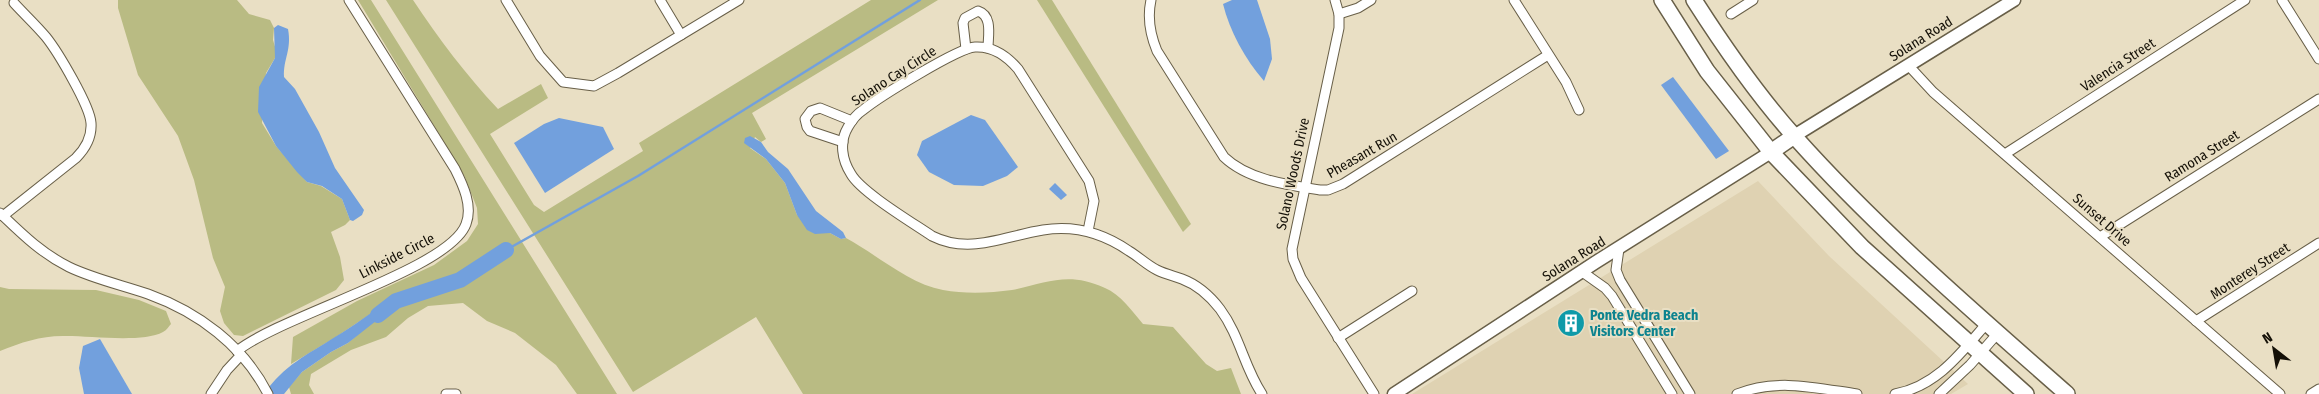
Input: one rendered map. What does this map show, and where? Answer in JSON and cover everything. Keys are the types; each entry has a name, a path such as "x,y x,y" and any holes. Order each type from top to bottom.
{"main road":[{"path":"1662,0 1707,71 1771,152 1862,247 2026,394"},
{"path":"1694,0 1730,55 1794,136 1890,234 2067,394"},
{"path":"1771,152 1794,136"}],"street":[{"name":"Linkside Circle","path":"211,394 239,353 254,339 329,303 395,276 423,261 457,238 466,224 468,209 461,182 455,169 349,0"},
{"path":"506,0 540,56 563,82 594,86 739,0"},
{"path":"660,0 682,35"},
{"name":"Pheasant Run","path":"1151,0 1150,32 1157,51 1224,157 1250,174 1304,187 1328,190 1344,184 1548,54"},
{"name":"Solano Woods Drive","path":"1335,0 1339,14 1339,28 1292,238 1293,259 1301,278 1374,394"},
{"path":"1339,14 1358,8 1370,0"},
{"path":"1514,0 1566,82 1579,110"},
{"path":"1731,14 1753,0"},
{"name":"Solana Road","path":"1794,136 2014,0"},
{"name":"Valencia Street","path":"2005,154 2245,0"},
{"path":"2282,0 2319,59"},
{"path":"14,3 50,42 85,104 89,113 91,133 84,149 76,158 1,214 31,244 50,257 94,277 173,304 197,317 239,353 268,394"},
{"path":"966,49 964,18 978,11 982,12 988,19 988,48 1001,54 1018,69 1089,181 1094,201 1088,231"},
{"name":"Solano Cay Circle","path":"843,142 852,121 865,108 958,51 988,48"},
{"name":"Sunset Drive","path":"1908,65 1933,92 2280,394"},
{"name":"Ramona Street","path":"2100,237 2319,99"},
{"path":"852,121 820,108 811,111 806,119 810,131 843,142 845,162 859,184 932,236 943,241 961,245 980,245 1043,230 1074,229 1088,231 1115,242 1154,269 1188,281 1206,293 1220,309 1237,336 1248,369 1262,394"},
{"name":"Solana Road","path":"1394,394 1582,271 1771,152"},
{"name":"Monterey Street","path":"2196,322 2319,243"},
{"path":"1619,249 1616,270 1620,280 1690,394"},
{"path":"1582,271 1605,288 1612,296 1672,394"},
{"path":"1338,338 1412,292"},
{"path":"1939,394 1993,328"},
{"path":"1895,394 1917,388 1931,380 1974,349 1993,328"},
{"path":"1737,394 1764,386 1782,384 1857,394"},
{"path":"2311,394 2319,389"},
{"path":"446,394 456,394"}],"shaded area":[{"path":"1758,181 1829,256 1968,384 1951,394 1412,394"}],"green space":[{"path":"118,0 237,0 249,14 270,20 274,28 273,40 276,50 275,58 266,73 262,123 276,146 307,182 321,186 342,199 350,220 345,225 331,232 340,257 344,280 336,290 243,336 234,335 224,323 220,311 225,287 213,258 194,180 178,136 138,75 118,8"},
{"path":"358,0 371,0 617,394 577,394 556,365 515,333 487,321 463,303 428,306 408,318 386,337 351,350 311,374 309,385 314,394 291,394 289,387 302,372 348,343 396,301 390,301 291,364 293,337 357,301 434,265 467,241 478,224 477,208 464,175"},
{"path":"386,0 413,0 453,56 498,109 541,84 548,98 490,134 534,205 544,212 643,151 639,143 871,0 938,0 752,113 766,139 761,142 755,137 750,148 766,159 785,183 797,215 841,239 846,238 905,275 930,287 969,293 995,292 1069,279 1092,283 1105,288 1121,299 1143,324 1173,327 1206,364 1217,371 1231,368 1241,394 803,394 756,317 633,392"},
{"path":"1037,0 1052,0 1191,224 1183,232"},
{"path":"0,287 9,289 96,290 139,300 166,311 171,324 163,332 143,337 50,337 25,342 0,351"}],"water":[{"path":"1232,0 1257,0 1270,39 1272,59 1264,81 1251,64 1230,25 1223,4"},
{"path":"278,25 288,29 289,36 284,77 295,89 319,132 335,168 364,210 362,215 353,221 350,220 342,199 322,186 307,182 297,172 276,146 258,112 259,87 275,58 274,28"},
{"path":"1673,77 1729,151 1716,159 1661,85"},
{"path":"971,115 985,120 1018,167 1007,176 983,186 954,185 929,172 917,155 922,141"},
{"path":"559,118 603,127 614,149 545,193 514,143 544,124"},
{"path":"750,136 761,142 768,152 788,169 816,211 843,232 846,238 841,239 830,233 815,234 807,230 797,215 785,183 766,159 744,143 745,138"},
{"path":"1055,183 1067,195 1061,200 1049,189"},
{"path":"390,301 396,301 395,306 348,343 302,372 284,394 264,394 280,375 296,361"},
{"path":"100,339 132,394 84,394 79,368 83,346"}],"waterway":[{"path":"506,250 638,176 920,0"},
{"path":"378,315 396,301 460,280 506,250"}],"place":[{"name":"Ponte Vedra Beach Visitors Center","path":"1571,323"}]}
